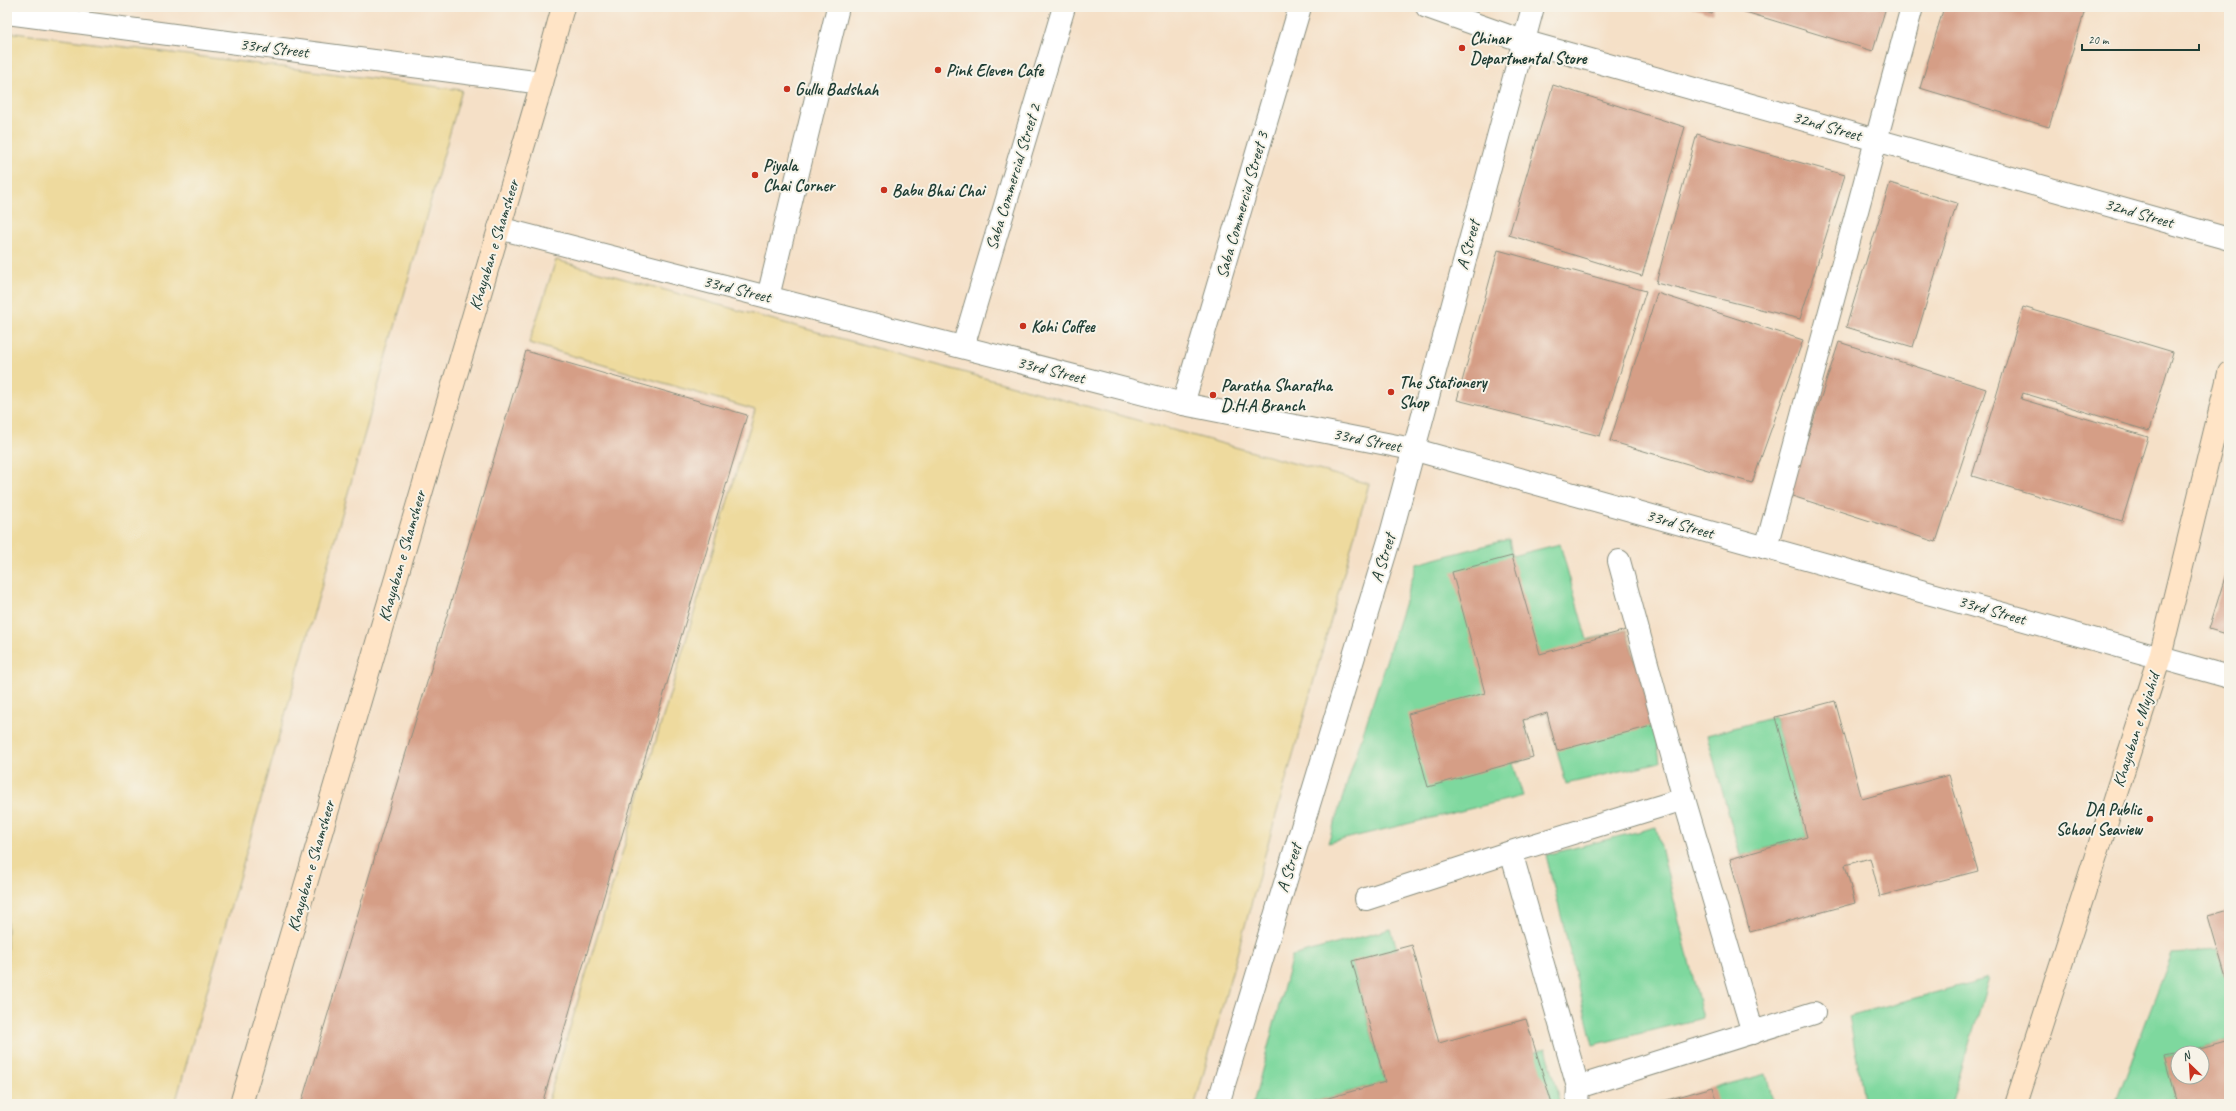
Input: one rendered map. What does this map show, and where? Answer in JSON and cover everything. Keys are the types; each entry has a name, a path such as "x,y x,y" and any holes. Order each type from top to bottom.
{"main road":[{"name":"Khayaban e Shamsheer","path":"241,1104 542,83 563,7"},
{"name":"Khayaban e Mujahid","path":"2016,1104 2160,657 2229,373"}],"street":[{"path":"768,297 838,7"},
{"name":"Saba Commercial Street 2","path":"963,347 1064,7"},
{"name":"Saba Commercial Street 3","path":"1183,404 1300,7"},
{"name":"32nd Street","path":"1427,7 1523,41 2229,239"},
{"name":"A Street","path":"1218,1104 1391,534 1412,449 1533,7"},
{"path":"1766,548 1912,7"},
{"name":"33rd Street","path":"7,14 542,83"},
{"name":"33rd Street","path":"499,228 1183,404 1412,449 2229,677"},
{"path":"1619,561 1684,799 1753,1033"},
{"path":"1366,899 1511,852 1684,799"},
{"path":"1511,852 1578,1095 1814,1013"}],"green space":[{"path":"1509,539 1512,556 1560,544 1587,640 1626,630 1655,725 1660,762 1566,784 1547,713 1523,720 1533,757 1513,763 1523,796 1328,843 1417,564"},
{"path":"1775,717 1807,837 1740,856 1707,735"},
{"path":"1656,827 1703,1018 1593,1045 1546,855"},
{"path":"1391,929 1397,949 1352,962 1385,1082 1307,1104 1253,1104 1292,956"},
{"path":"2218,950 2229,990 2229,1040 2210,1045 2170,1045 2170,1056 2165,1057 2170,1077 2170,1085 2172,1085 2177,1104 2115,1104 2172,953"},
{"path":"1989,978 1951,1104 1865,1104 1849,1016"},
{"path":"1546,1048 1561,1104 1489,1104 1536,1052"},
{"path":"1766,1074 1774,1104 1653,1104"}],"sand":[{"path":"7,32 462,90 175,1104 7,1104"},
{"path":"556,260 1369,484 1195,1104 547,1104 755,410 529,343"}],"building":[{"path":"1691,7 1714,7 1712,14"},
{"path":"1729,7 1886,7 1873,51"},
{"path":"1944,7 2086,7 2049,127 1920,88"},
{"path":"1553,85 1685,127 1642,276 1509,235"},
{"path":"1697,134 1845,175 1800,319 1656,283"},
{"path":"1890,183 1957,203 1913,347 1846,327"},
{"path":"1498,250 1646,291 1600,436 1457,400"},
{"path":"1657,293 1803,340 1752,483 1610,441"},
{"path":"2023,307 2173,352 2149,431 2023,393 2021,399 2148,437 2122,521 1972,476"},
{"path":"1839,342 1986,389 1936,542 1789,495"},
{"path":"526,351 747,415 542,1104 301,1104"},
{"path":"1512,556 1540,654 1626,630 1655,725 1557,751 1547,713 1523,720 1533,757 1428,787 1408,714 1485,693 1452,572"},
{"path":"2229,564 2229,635 2209,629"},
{"path":"1835,701 1862,799 1949,775 1978,871 1880,896 1870,858 1845,865 1855,903 1750,932 1730,859 1807,837 1775,717"},
{"path":"2229,910 2229,988 2208,916"},
{"path":"1412,945 1439,1043 1526,1019 1552,1104 1307,1104 1385,1082 1352,961"},
{"path":"2229,1040 2229,1104 2177,1104 2172,1085 2210,1085 2210,1045"},
{"path":"2170,1056 2170,1079 2164,1057"},
{"path":"1713,1087 1718,1104 1653,1104"}],"place":[{"name":"Chinar Departmental Store","path":"1462,48"},
{"name":"Pink Eleven Cafe","path":"938,70"},
{"name":"Gullu Badshah","path":"787,89"},
{"name":"Piyala Chai Corner","path":"755,175"},
{"name":"Babu Bhai Chai","path":"884,190"},
{"name":"Kohi Coffee","path":"1023,326"},
{"name":"The Stationery Shop","path":"1391,392"},
{"name":"Paratha Sharatha D.H.A Branch","path":"1213,395"},
{"name":"DA Public School Seaview","path":"2150,819"}]}
